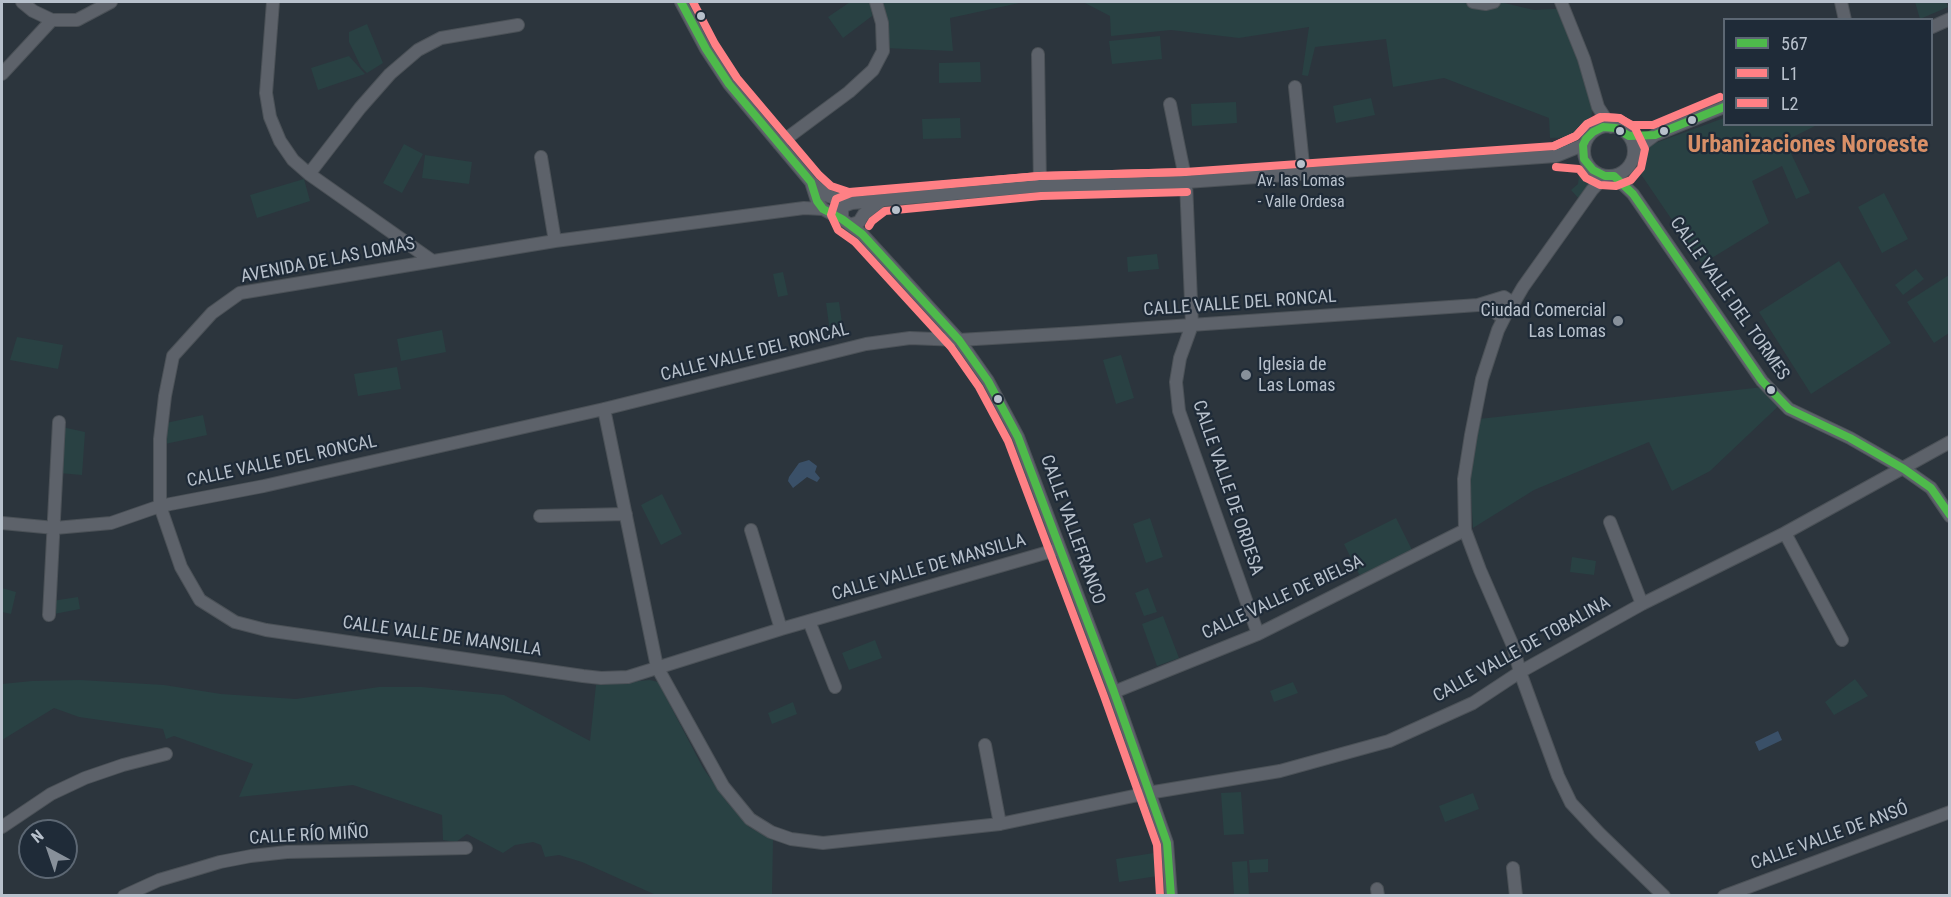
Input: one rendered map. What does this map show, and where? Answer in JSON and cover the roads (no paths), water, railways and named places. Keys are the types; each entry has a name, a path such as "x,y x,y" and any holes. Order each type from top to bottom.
{"street":[{"path":"22,2 33,11 52,20 77,20 111,2"},
{"path":"273,2 266,93 270,117 280,141 293,160 309,174 431,260"},
{"name":"CALLE VALLEFRANCO","path":"681,2 729,84 811,182 822,202 862,234 959,339 988,381 1018,437 1114,692 1167,843 1171,896"},
{"path":"779,144 849,92 873,70 883,51 882,23 876,2"},
{"path":"1473,2 1486,4 1494,2"},
{"path":"1561,2 1584,59 1598,107 1611,128"},
{"path":"1841,2 1845,18"},
{"path":"2,74 52,20"},
{"path":"309,174 360,108 390,74 418,50 441,38 518,25"},
{"path":"1038,54 1040,186"},
{"path":"1294,87 1304,174"},
{"name":"CALLE VALLE DE ORDESA","path":"1170,104 1186,182 1192,325 1180,358 1176,382 1179,411 1258,634"},
{"path":"1593,132 1598,107"},
{"path":"1635,150 1655,135 1723,108"},
{"path":"1556,156 1583,145 1593,132 1602,127 1616,128 1629,136 1655,135"},
{"path":"1592,191 1633,161 1635,150 1629,136"},
{"path":"1583,145 1584,159 1593,170 1615,174"},
{"path":"881,201 864,214 859,222 846,222 842,210 850,203 1040,186 1186,182 1556,156 1584,159"},
{"path":"541,157 555,241"},
{"path":"1592,191 1593,170"},
{"name":"CALLE VALLE DEL TORMES","path":"1615,174 1633,194 1771,391 1789,409 1850,438 1904,469 1931,488 1950,516"},
{"name":"CALLE VALLE DEL RONCAL","path":"2,523 55,528 111,523 160,506 264,486 604,409 866,344 910,338 959,339 1478,305 1502,306 1523,286 1592,191"},
{"name":"CALLE VALLEFRANCO","path":"822,202 850,203"},
{"name":"AVENIDA DE LAS LOMAS","path":"160,506 160,439 173,356 212,313 240,293 555,241 804,208 822,202"},
{"path":"850,203 860,206 864,214"},
{"path":"1502,306 1498,330 1482,378 1464,479 1465,530 1512,646 1558,776 1571,803 1664,896"},
{"name":"CALLE VALLE DE TOBALINA","path":"604,409 657,667 723,786 750,819 771,832 791,839 823,843 1000,824 1148,793 1280,771 1389,741 1473,703 1520,672 1642,604 1785,533 1950,442"},
{"path":"49,615 59,422"},
{"name":"CALLE VALLE DE MANSILLA","path":"160,506 181,567 200,600 236,622 266,630 601,678 628,677 781,629 1059,549"},
{"path":"540,516 626,514"},
{"path":"1610,522 1642,604"},
{"path":"751,530 781,629"},
{"name":"CALLE VALLE DE BIELSA","path":"1114,692 1258,634 1465,530"},
{"path":"1785,533 1842,640"},
{"path":"808,621 835,687"},
{"path":"985,745 1000,824"},
{"path":"2,826 51,794 85,778 166,754"},
{"name":"CALLE VALLE DE ANSÓ","path":"1724,896 1950,812"},
{"name":"CALLE RÍO MIÑO","path":"124,896 159,880 220,862 251,856 287,852 466,848"},
{"path":"1513,868 1516,896"}],"water":[{"path":"809,460 817,466 815,472 820,478 817,482 807,477 793,488 788,481 789,477 799,463"},
{"path":"1778,731 1782,740 1759,751 1755,742"}],"place":[{"name":"Av. las Lomas - Valle Ordesa","path":"1301,164"},
{"name":"Ciudad Comercial Las Lomas","path":"1618,321"},
{"name":"Iglesia de Las Lomas","path":"1246,375"}],"district":[{"name":"Urbanizaciones Noroeste","path":"1808,146"}]}
